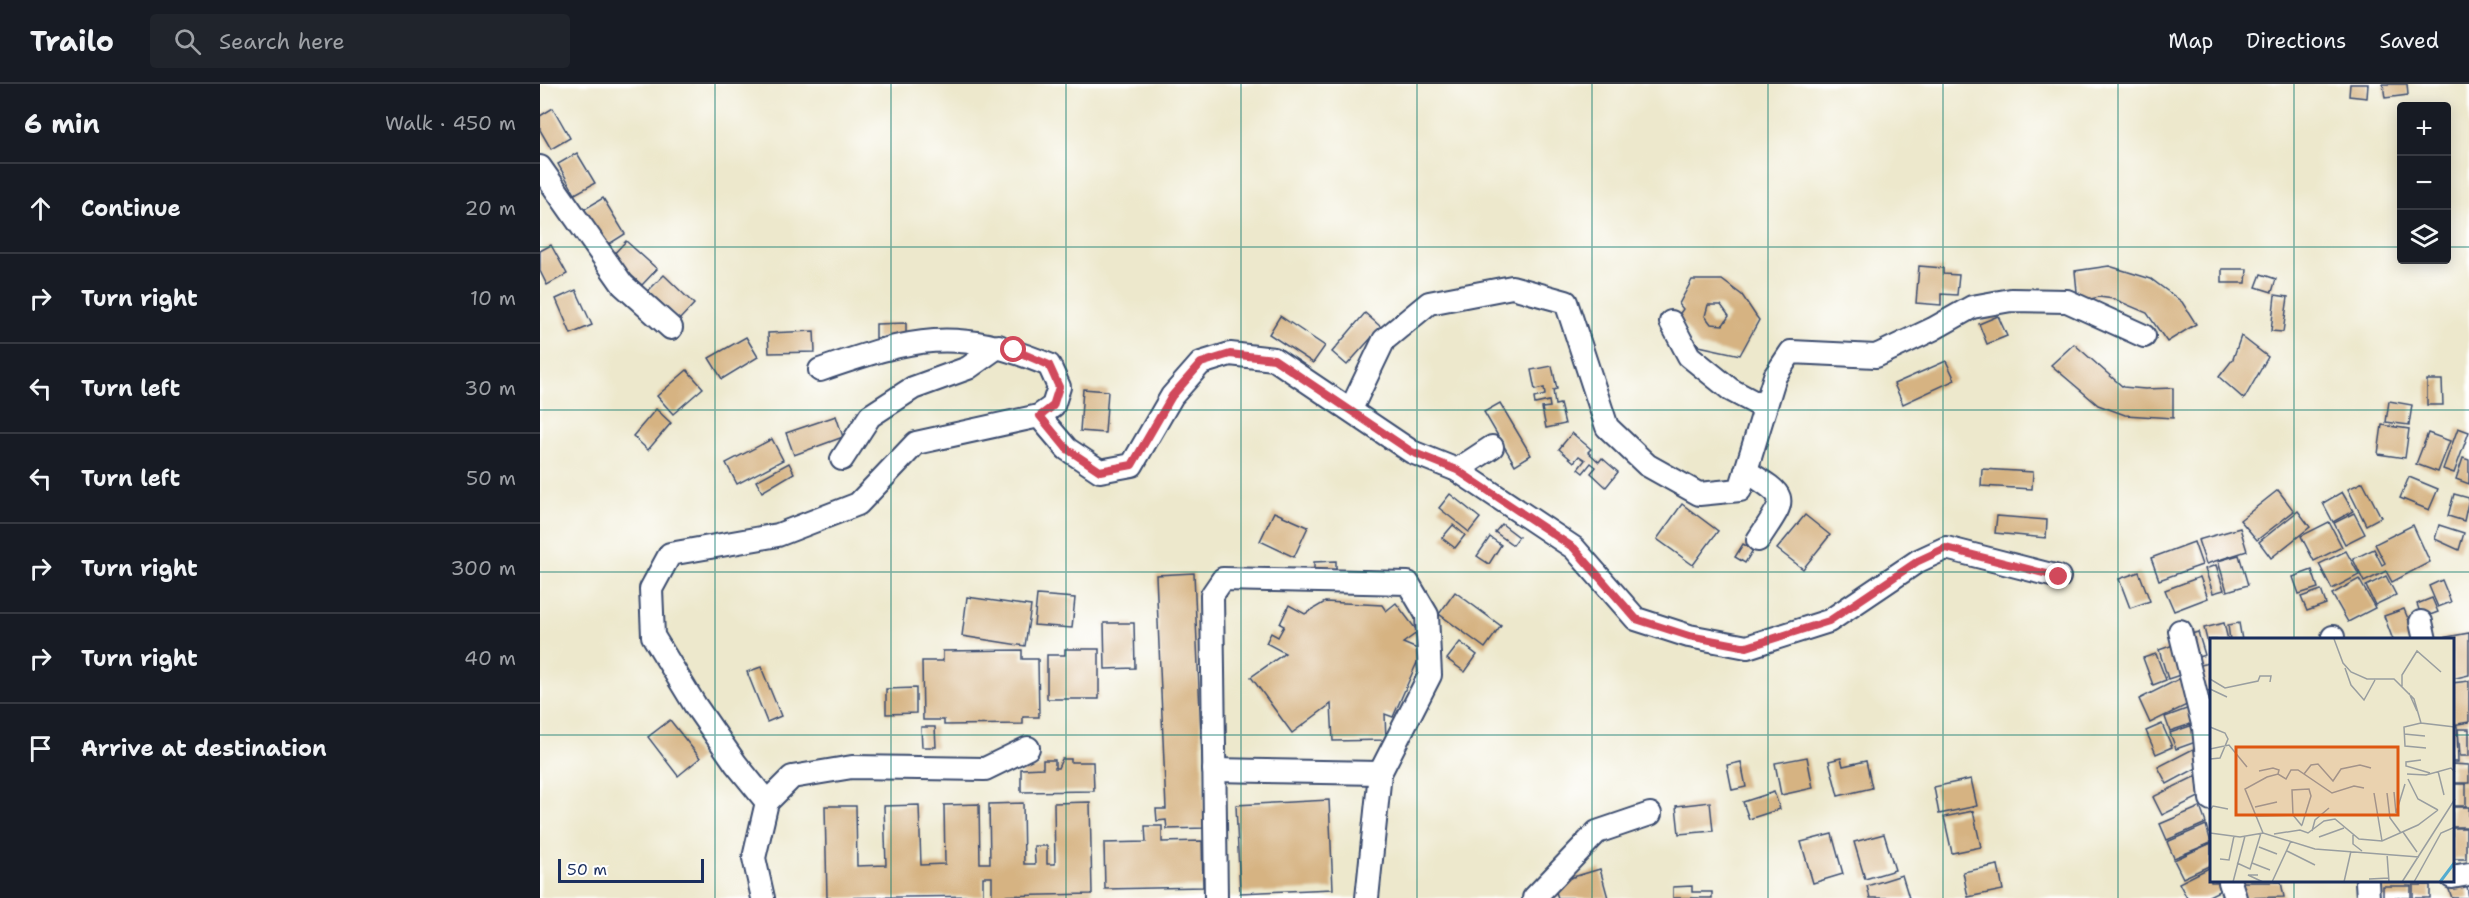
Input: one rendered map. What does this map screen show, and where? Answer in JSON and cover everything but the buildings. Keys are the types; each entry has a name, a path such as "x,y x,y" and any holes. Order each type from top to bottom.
{"street":[{"path":"540,167 623,285 671,328"},
{"path":"1351,409 1384,340 1429,303 1512,287 1566,302 1607,427 1647,465 1698,494 1740,490 1774,376 1791,352 1876,356 1933,329 1972,307 2011,300 2067,302 2144,336"},
{"path":"1671,322 1689,356 1731,390 1765,408"},
{"path":"767,802 736,764 695,705 653,636 651,589 670,554 778,535 858,504 916,443 1040,416 1053,406 1059,387 1049,365 999,346 981,342 941,339 886,347 820,370"},
{"path":"842,459 870,416 913,388 968,368 999,346"},
{"path":"1040,416 1067,449 1100,471 1132,465 1172,396 1201,363 1230,354 1274,359 1412,452 1457,470 1574,548 1636,619 1689,636 1747,647 1829,621 1918,561 1946,548 2059,577"},
{"path":"1457,470 1492,447"},
{"path":"1746,471 1777,490 1781,498 1778,508 1758,540"},
{"path":"1216,898 1212,595 1222,579 1408,583 1427,615 1430,675 1380,773 1367,898"},
{"path":"2180,631 2204,728 2210,788"},
{"path":"763,898 754,858 767,802 792,777 852,767 985,769 1028,748"},
{"path":"1214,770 1380,773"},
{"path":"1534,898 1597,832 1650,814"},
{"path":"2454,877 2469,874"},
{"path":"2230,883 2235,898"},
{"path":"2367,883 2368,898"}],"route":[{"path":"1014,350 1049,365 1059,387 1053,406 1040,416 1067,449 1100,471 1132,465 1172,396 1201,363 1230,354 1274,359 1412,452 1457,470 1479,483 1574,548 1636,619 1689,636 1747,647 1829,621 1918,561 1946,548 2059,577"}]}
